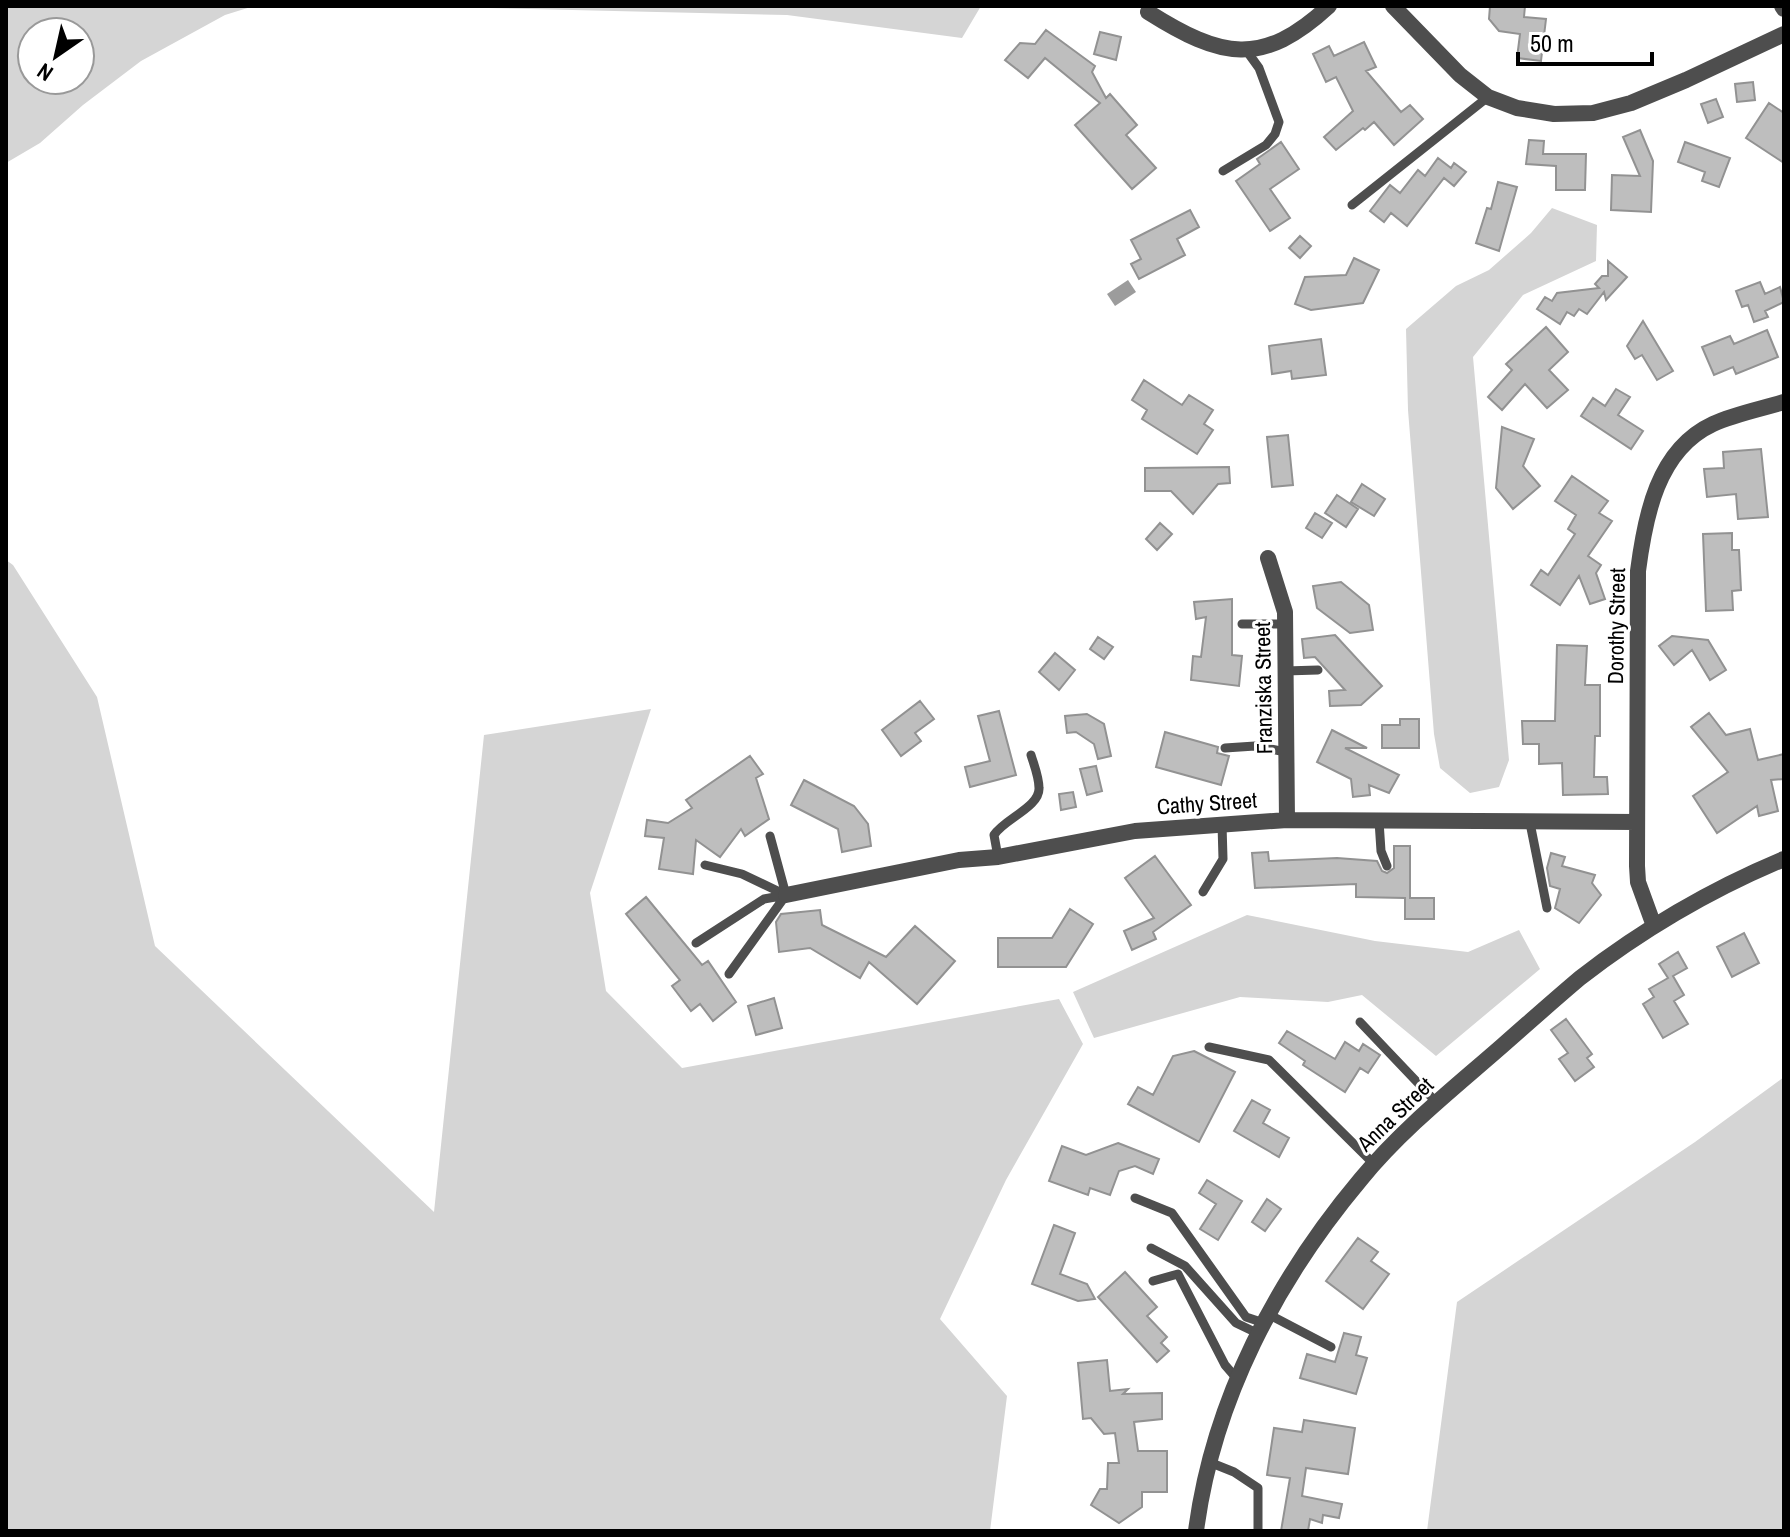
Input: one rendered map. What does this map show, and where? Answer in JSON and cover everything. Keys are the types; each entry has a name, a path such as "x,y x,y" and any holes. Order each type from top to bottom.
{"street":[{"path":"1148,12 1204,42 1246,50 1265,48 1286,40 1329,6"},
{"path":"1393,6 1460,75 1488,97 1517,108 1554,114 1593,113 1631,103 1784,34"},
{"name":"Dorothy Street","path":"1654,926 1638,882 1638,571 1644,525 1651,500 1672,459 1689,441 1711,425 1784,402"},
{"name":"Franziska Street","path":"1268,558 1285,612 1287,820"},
{"name":"Cathy Street","path":"786,895 959,860 998,857 1135,831 1287,820 1637,822"},
{"name":"Anna Street","path":"1196,1531 1209,1462 1229,1400 1264,1324 1313,1241 1374,1164 1437,1103 1581,978 1654,926 1749,874 1784,859"}],"lane":[{"path":"1223,171 1266,145 1275,134 1279,122 1259,68 1246,50"},
{"path":"1352,205 1488,97"},
{"path":"1242,624 1285,624"},
{"path":"1285,671 1318,670"},
{"path":"1225,748 1255,746 1286,752"},
{"path":"998,857 994,835 1001,825 1027,808 1040,790 1031,755"},
{"path":"1379,821 1381,851 1387,866"},
{"path":"1530,823 1547,908"},
{"path":"1203,892 1223,859 1222,824"},
{"path":"770,836 786,895"},
{"path":"705,865 742,874 786,895"},
{"path":"696,943 764,899 786,895"},
{"path":"729,974 786,895"},
{"path":"1360,1022 1437,1103"},
{"path":"1209,1047 1269,1060 1374,1164"},
{"path":"1135,1198 1172,1213 1246,1317 1331,1347"},
{"path":"1151,1248 1185,1266 1236,1323 1264,1324"},
{"path":"1153,1281 1178,1274 1225,1365 1238,1381"},
{"path":"1209,1462 1234,1472 1258,1488 1258,1531"}],"shaded area":[{"path":"6,6 254,6 225,15 141,61 96,95 96,16 16,16 16,96 95,96 40,143 6,163"},
{"path":"400,6 981,6 962,38 787,15"},
{"path":"1552,208 1597,225 1596,261 1523,295 1473,357 1509,760 1499,787 1470,793 1440,768 1434,734 1408,410 1406,329 1456,286 1489,270 1531,233"},
{"path":"1128,280 1136,292 1115,306 1107,294"},
{"path":"6,560 13,565 97,697 155,946 434,1212 484,735 651,709 590,893 606,991 682,1068 1059,999 1083,1044 1006,1180 940,1319 1007,1396 990,1531 6,1531"},
{"path":"1247,915 1375,941 1468,952 1519,930 1540,969 1436,1056 1362,995 1328,1002 1240,997 1094,1038 1073,992"},
{"path":"1784,1077 1784,1531 1427,1531 1457,1302 1695,1142"}],"building":[{"path":"1490,6 1525,6 1524,17 1546,19 1541,61 1517,58 1520,34 1499,31 1489,19"},
{"path":"1046,30 1095,66 1092,72 1106,98 1110,94 1137,125 1126,135 1156,168 1132,189 1075,125 1100,103 1045,58 1028,78 1005,60 1020,43 1035,44"},
{"path":"1100,32 1121,37 1116,60 1094,54"},
{"path":"1364,42 1376,67 1366,71 1401,112 1410,105 1423,119 1394,145 1374,122 1336,150 1324,137 1353,111 1336,77 1326,82 1313,54 1329,46 1334,56"},
{"path":"1753,82 1755,100 1737,102 1735,84"},
{"path":"1716,99 1723,117 1708,123 1701,104"},
{"path":"1769,103 1784,113 1784,163 1746,138"},
{"path":"1640,130 1653,161 1651,212 1611,210 1612,175 1640,176 1623,137"},
{"path":"1529,140 1544,141 1543,154 1586,154 1585,190 1556,190 1556,166 1526,164"},
{"path":"1281,142 1299,169 1270,189 1290,218 1270,231 1236,181 1260,164 1257,159"},
{"path":"1685,142 1730,158 1719,187 1702,181 1705,172 1678,162"},
{"path":"1438,158 1451,168 1454,163 1466,172 1454,186 1444,178 1407,226 1391,213 1384,222 1370,211 1390,185 1400,193 1418,170 1425,176"},
{"path":"1498,182 1517,187 1499,251 1476,243 1487,208 1491,209"},
{"path":"1190,210 1199,227 1177,239 1185,255 1139,279 1131,264 1141,259 1131,240"},
{"path":"1300,236 1311,246 1300,258 1289,248"},
{"path":"1354,258 1379,270 1363,303 1311,310 1295,304 1305,277 1346,275"},
{"path":"1608,261 1627,277 1606,300 1604,292 1587,314 1579,309 1574,316 1567,312 1560,324 1537,309 1545,297 1552,301 1557,293 1599,288 1595,284 1602,276 1608,276"},
{"path":"1760,282 1765,294 1780,287 1784,302 1765,311 1768,317 1754,322 1748,305 1742,307 1736,291"},
{"path":"1643,321 1673,371 1657,380 1642,355 1635,359 1627,346"},
{"path":"1546,327 1568,352 1549,370 1568,390 1547,408 1525,384 1502,410 1488,397 1512,370 1506,364"},
{"path":"1767,330 1778,357 1736,374 1733,367 1714,375 1702,347 1730,336 1734,344"},
{"path":"1321,339 1326,375 1292,379 1291,371 1272,374 1269,346"},
{"path":"1144,380 1182,405 1189,395 1213,410 1204,424 1213,430 1197,454 1142,419 1147,410 1132,400"},
{"path":"1616,389 1630,397 1618,415 1643,431 1631,449 1581,416 1593,398 1605,406"},
{"path":"1502,427 1534,439 1523,466 1540,486 1513,509 1496,488"},
{"path":"1288,435 1293,485 1272,487 1267,437"},
{"path":"1761,449 1768,517 1738,519 1736,494 1707,497 1704,469 1724,468 1723,452"},
{"path":"1229,467 1230,483 1218,484 1193,514 1171,491 1145,491 1145,468"},
{"path":"1572,476 1608,501 1599,513 1612,521 1588,556 1601,565 1596,573 1605,599 1590,604 1579,576 1560,605 1531,585 1541,570 1548,575 1575,534 1568,529 1576,515 1555,501"},
{"path":"1362,484 1385,499 1374,516 1351,502"},
{"path":"1337,495 1358,509 1346,527 1325,513"},
{"path":"1315,513 1332,523 1322,538 1306,528"},
{"path":"1160,523 1172,534 1157,550 1146,539"},
{"path":"1732,533 1732,550 1739,550 1741,590 1732,591 1733,610 1706,611 1703,534"},
{"path":"1341,582 1369,605 1373,630 1350,633 1317,608 1313,586"},
{"path":"1232,599 1232,655 1242,656 1239,686 1191,680 1193,656 1201,657 1206,617 1196,619 1194,602"},
{"path":"1335,635 1382,686 1361,705 1330,706 1329,691 1345,690 1315,657 1304,658 1302,639"},
{"path":"1672,636 1708,640 1726,670 1710,680 1692,650 1674,665 1659,646"},
{"path":"1098,637 1113,647 1104,659 1090,649"},
{"path":"1557,645 1587,646 1585,685 1600,685 1600,736 1595,736 1594,777 1607,777 1608,794 1563,795 1562,763 1539,764 1539,744 1523,744 1522,721 1555,721"},
{"path":"1055,653 1075,670 1059,690 1039,672"},
{"path":"920,701 934,719 915,733 921,741 901,756 882,730"},
{"path":"999,711 1016,775 970,787 965,767 990,761 978,716"},
{"path":"1709,713 1726,735 1750,729 1758,760 1784,754 1784,779 1771,780 1778,811 1759,816 1757,806 1717,833 1693,796 1728,772 1691,727"},
{"path":"1087,714 1104,724 1111,756 1098,759 1094,744 1076,732 1067,733 1065,716"},
{"path":"1400,719 1419,719 1419,748 1382,748 1382,725 1400,725"},
{"path":"1332,730 1367,748 1345,748 1399,775 1389,793 1369,785 1370,795 1353,797 1351,779 1317,762"},
{"path":"1165,732 1218,747 1217,753 1229,756 1221,785 1156,767"},
{"path":"750,756 763,774 756,778 769,819 745,836 741,829 720,857 696,840 693,874 659,869 664,838 645,836 647,820 668,823 692,808 686,800"},
{"path":"1096,766 1102,791 1087,795 1080,769"},
{"path":"804,780 854,806 868,824 871,846 842,852 838,829 791,805"},
{"path":"1073,792 1076,807 1061,810 1059,794"},
{"path":"1394,846 1410,846 1410,898 1434,898 1434,919 1405,919 1405,898 1356,897 1356,884 1255,888 1252,853 1268,852 1269,861 1337,858 1377,861 1382,871 1387,873 1394,868"},
{"path":"1551,853 1565,857 1562,866 1595,875 1592,883 1601,895 1579,923 1555,908 1560,889 1550,886 1547,868"},
{"path":"1155,856 1191,905 1153,932 1156,939 1132,950 1124,931 1154,918 1125,878"},
{"path":"646,897 702,965 708,961 736,1002 713,1021 700,1004 691,1011 672,986 680,980 626,914"},
{"path":"1070,909 1093,924 1066,967 998,967 998,938 1052,938"},
{"path":"820,910 822,925 886,957 915,926 955,961 917,1004 869,962 860,978 810,948 779,952 776,922 781,914"},
{"path":"1744,933 1759,963 1732,977 1717,947"},
{"path":"1678,952 1687,968 1673,976 1684,995 1674,1001 1688,1024 1663,1038 1643,1004 1654,997 1649,989 1668,978 1659,964"},
{"path":"774,998 782,1028 756,1035 748,1006"},
{"path":"1566,1019 1592,1054 1587,1058 1594,1067 1575,1081 1559,1059 1568,1053 1551,1030"},
{"path":"1287,1031 1335,1059 1345,1042 1359,1051 1363,1044 1380,1055 1368,1073 1360,1068 1345,1092 1303,1065 1305,1061 1279,1043"},
{"path":"1194,1051 1235,1072 1199,1142 1128,1104 1138,1087 1153,1095 1173,1056"},
{"path":"1252,1100 1270,1110 1263,1123 1289,1138 1279,1157 1234,1131"},
{"path":"1118,1143 1159,1159 1153,1174 1135,1166 1119,1171 1110,1195 1090,1188 1088,1195 1049,1181 1062,1146 1086,1155"},
{"path":"1207,1180 1242,1201 1218,1240 1200,1229 1216,1204 1199,1193"},
{"path":"1267,1199 1281,1209 1265,1231 1252,1222"},
{"path":"1054,1225 1075,1233 1060,1274 1087,1284 1095,1299 1078,1301 1032,1284"},
{"path":"1358,1238 1378,1252 1371,1261 1389,1274 1363,1309 1326,1281"},
{"path":"1125,1272 1157,1307 1147,1316 1167,1337 1161,1343 1169,1351 1157,1362 1098,1297"},
{"path":"1344,1333 1361,1337 1356,1355 1367,1358 1356,1394 1300,1378 1307,1354 1335,1362"},
{"path":"1107,1360 1110,1391 1128,1389 1123,1394 1162,1393 1162,1419 1134,1422 1138,1451 1167,1451 1167,1492 1142,1492 1142,1507 1119,1523 1091,1505 1100,1489 1107,1489 1108,1463 1119,1463 1115,1433 1104,1434 1091,1418 1083,1419 1078,1363"},
{"path":"1304,1420 1355,1428 1348,1474 1306,1468 1302,1496 1342,1504 1339,1518 1323,1515 1322,1523 1310,1519 1308,1531 1281,1531 1290,1478 1267,1475 1274,1428 1302,1432"}]}
